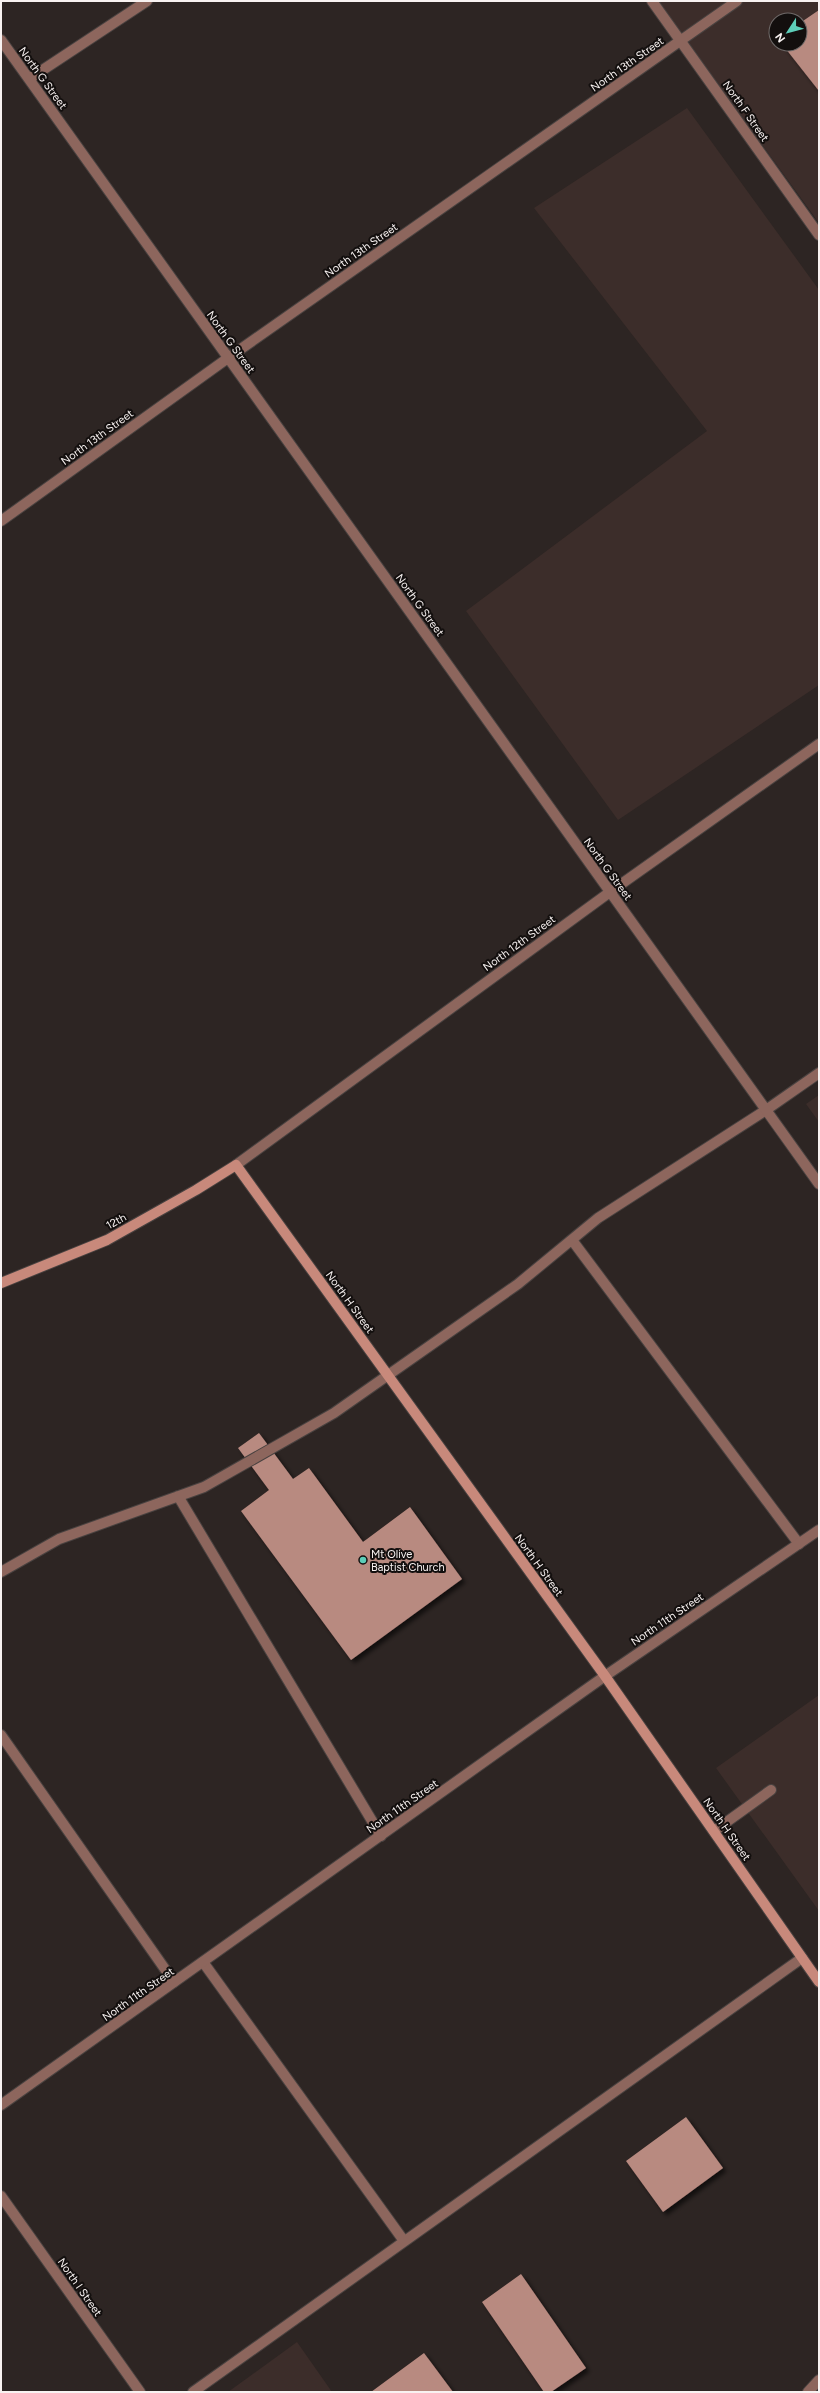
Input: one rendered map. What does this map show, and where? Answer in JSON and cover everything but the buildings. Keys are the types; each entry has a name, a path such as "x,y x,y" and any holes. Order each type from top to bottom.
{"street":[{"path":"29,79 147,1"},
{"name":"North F Street","path":"652,1 819,236"},
{"name":"North 13th Street","path":"1,521 228,358 737,1"},
{"name":"North G Street","path":"1,40 819,1184"},
{"name":"North 12th Street","path":"236,1165 610,892 819,744"},
{"path":"1,1572 59,1540 204,1486 334,1412 518,1284 598,1218 766,1110 819,1073"},
{"name":"12th","path":"1,1283 107,1240 196,1190 236,1165"},
{"name":"North H Street","path":"236,1165 605,1676 819,1982"},
{"path":"572,1240 799,1544"},
{"path":"178,1496 381,1836"},
{"name":"North 11th Street","path":"1,2106 605,1676 819,1530"},
{"path":"1,1735 174,1982"},
{"path":"714,1831 771,1790"},
{"path":"193,2392 802,1958"},
{"path":"203,1962 404,2241"},
{"name":"North I Street","path":"1,2196 140,2392"},
{"path":"808,2392 819,2380"}],"shaded area":[{"path":"658,1 819,1 819,223"},
{"path":"687,108 819,290 819,685 618,820 466,611 707,431 534,208"},
{"path":"819,1095 819,1122 806,1104"},
{"path":"819,1695 819,1911 716,1768"},
{"path":"297,2342 332,2392 228,2392"}],"place":[{"name":"Mt Olive Baptist Church","path":"363,1560"}]}
